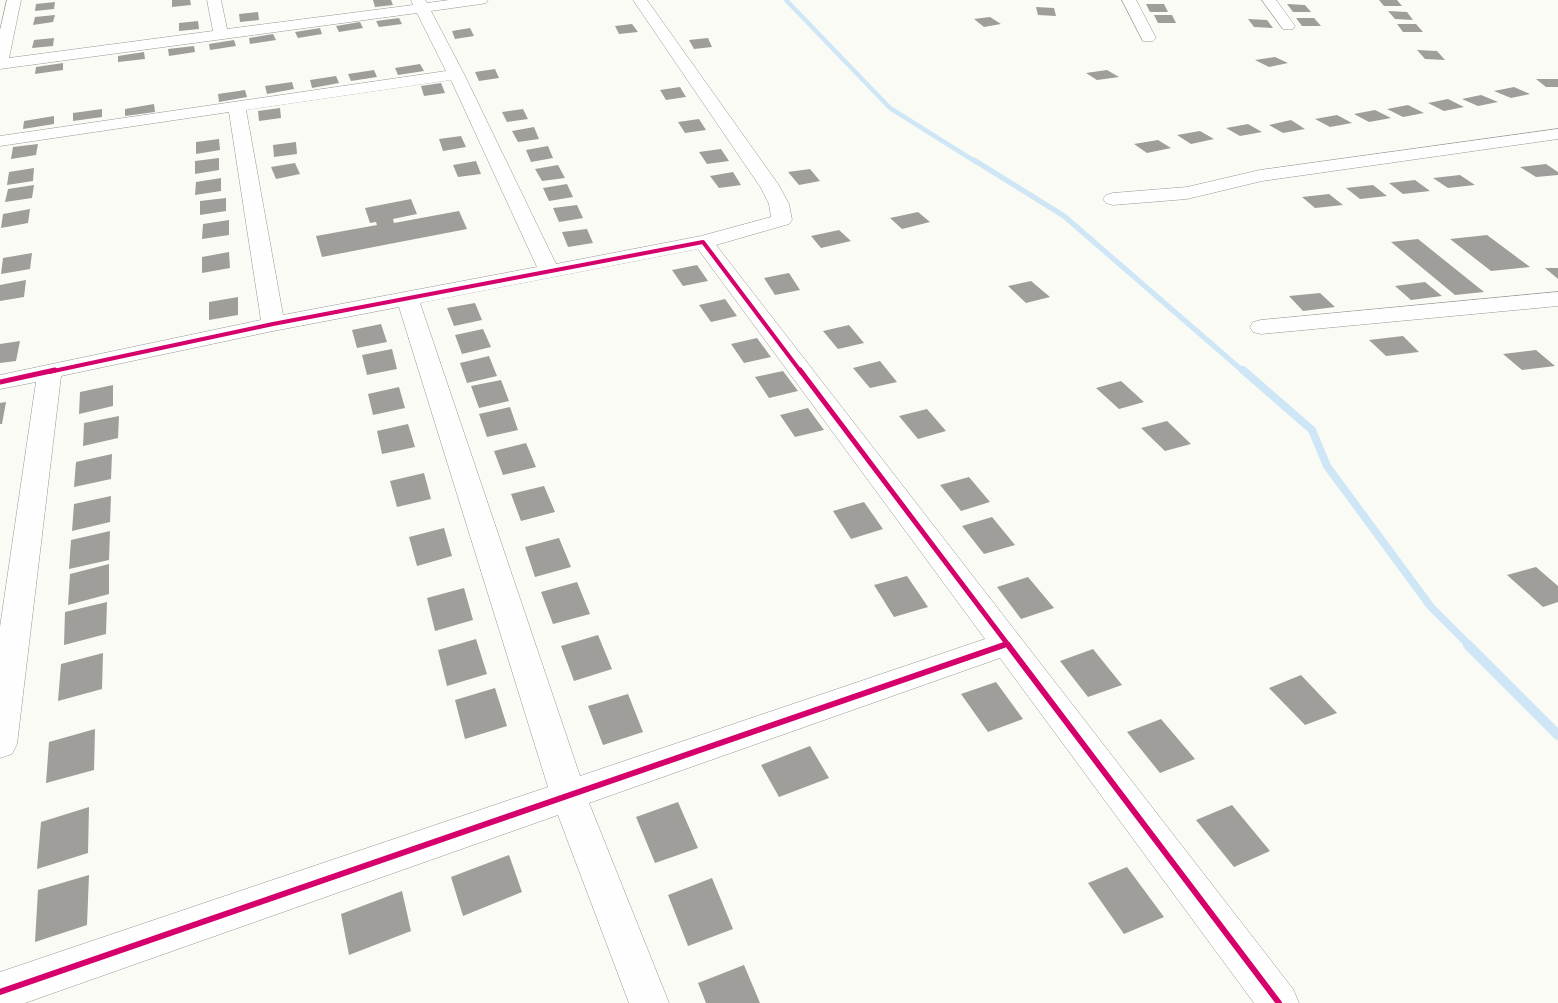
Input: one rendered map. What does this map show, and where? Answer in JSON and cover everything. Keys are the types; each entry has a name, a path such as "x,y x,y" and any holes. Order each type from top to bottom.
{"street":[{"path":"14,0 0,64 421,4 482,0"},
{"path":"214,0 221,34"},
{"path":"0,382 273,324 703,242 782,220 779,204 771,188 640,0"},
{"path":"1129,0 1148,38"},
{"path":"1269,0 1288,26"},
{"path":"421,4 549,271"},
{"path":"0,141 237,108 456,74"},
{"path":"237,108 273,324"},
{"path":"1113,199 1162,197 1224,188 1260,176 1558,134"},
{"path":"703,242 1279,1003"},
{"path":"407,298 570,797 649,1003"},
{"path":"1261,328 1558,299"},
{"path":"0,744 49,373"},
{"path":"0,992 570,797 1006,644"}],"building":[{"path":"172,0 190,0 191,5 172,7"},
{"path":"373,0 391,0 393,5 375,7"},
{"path":"1379,0 1397,0 1402,6 1384,6"},
{"path":"55,2 54,9 35,11 36,4"},
{"path":"1146,4 1164,4 1168,12 1150,12"},
{"path":"1287,4 1305,5 1311,12 1293,12"},
{"path":"1036,7 1054,8 1056,16 1038,15"},
{"path":"1388,11 1407,12 1413,20 1395,19"},
{"path":"258,12 259,20 240,22 239,14"},
{"path":"55,15 53,22 33,25 35,17"},
{"path":"1154,15 1172,15 1176,23 1158,23"},
{"path":"990,17 1001,24 984,27 974,19"},
{"path":"399,18 402,24 379,27 376,21"},
{"path":"1296,18 1314,18 1321,26 1302,26"},
{"path":"1248,19 1267,20 1273,28 1254,27"},
{"path":"198,21 199,29 179,31 179,23"},
{"path":"360,22 363,28 339,32 336,26"},
{"path":"632,24 638,32 619,34 615,26"},
{"path":"1397,24 1416,24 1423,32 1403,32"},
{"path":"320,28 322,34 298,38 295,32"},
{"path":"470,28 474,36 455,39 452,31"},
{"path":"273,34 276,40 250,44 249,38"},
{"path":"54,38 53,46 32,48 34,40"},
{"path":"708,38 712,47 694,49 689,40"},
{"path":"234,40 236,46 210,50 209,44"},
{"path":"194,46 195,52 169,56 168,49"},
{"path":"1417,50 1437,51 1445,60 1425,59"},
{"path":"144,52 145,59 118,62 118,56"},
{"path":"1275,57 1288,63 1269,67 1255,60"},
{"path":"63,63 63,70 35,74 36,67"},
{"path":"420,64 424,71 398,75 395,68"},
{"path":"495,69 499,78 479,81 475,72"},
{"path":"374,70 377,77 351,81 348,74"},
{"path":"1107,70 1119,77 1097,80 1086,73"},
{"path":"336,76 339,83 312,88 310,80"},
{"path":"1536,79 1558,79 1558,87 1546,87"},
{"path":"292,82 294,89 267,94 265,86"},
{"path":"441,83 445,93 424,96 421,86"},
{"path":"680,87 686,97 666,100 660,90"},
{"path":"1514,87 1530,94 1511,98 1494,91"},
{"path":"245,90 247,97 219,102 218,94"},
{"path":"1481,95 1498,102 1478,106 1462,99"},
{"path":"1448,99 1464,107 1444,111 1428,103"},
{"path":"154,104 155,112 125,116 125,109"},
{"path":"1408,105 1424,113 1403,117 1387,109"},
{"path":"280,108 281,118 259,121 258,111"},
{"path":"102,109 102,117 73,121 73,113"},
{"path":"523,109 528,119 507,122 502,112"},
{"path":"1375,110 1391,118 1369,122 1354,114"},
{"path":"1337,115 1352,123 1330,127 1315,119"},
{"path":"54,116 54,124 23,129 24,121"},
{"path":"699,119 706,130 685,133 678,122"},
{"path":"1291,120 1305,129 1283,133 1269,125"},
{"path":"1248,124 1262,132 1240,136 1226,128"},
{"path":"534,127 539,139 518,142 512,131"},
{"path":"1200,131 1214,139 1191,144 1177,135"},
{"path":"461,136 466,147 443,151 439,139"},
{"path":"219,139 220,150 196,154 196,142"},
{"path":"1158,140 1171,148 1147,153 1134,144"},
{"path":"296,142 297,154 274,157 273,145"},
{"path":"38,144 36,155 11,159 13,147"},
{"path":"548,146 553,158 531,162 526,150"},
{"path":"721,149 729,161 707,164 699,152"},
{"path":"219,158 219,170 195,174 195,161"},
{"path":"476,161 481,174 458,177 453,165"},
{"path":"295,163 300,174 276,179 271,167"},
{"path":"1546,164 1558,172 1558,175 1536,177 1520,167"},
{"path":"558,165 565,178 542,181 535,169"},
{"path":"34,168 33,181 7,185 9,172"},
{"path":"810,169 820,181 799,185 788,172"},
{"path":"733,172 741,185 719,188 710,176"},
{"path":"1460,175 1475,185 1448,188 1433,178"},
{"path":"221,178 221,191 195,195 196,182"},
{"path":"1415,180 1430,191 1403,194 1389,183"},
{"path":"567,184 573,197 549,201 543,188"},
{"path":"34,185 32,198 5,202 8,189"},
{"path":"1373,185 1387,196 1360,199 1346,188"},
{"path":"1329,194 1343,205 1315,208 1302,197"},
{"path":"226,198 226,211 200,215 200,201"},
{"path":"411,199 417,214 393,219 394,223 459,211 467,229 322,257 316,236 377,225 376,222 370,223 365,208"},
{"path":"577,205 583,218 559,222 553,208"},
{"path":"30,209 28,223 1,228 3,214"},
{"path":"918,212 930,222 902,229 890,218"},
{"path":"229,220 229,235 202,239 203,224"},
{"path":"587,229 593,243 568,247 562,232"},
{"path":"839,230 851,241 821,248 811,236"},
{"path":"1487,235 1530,267 1491,271 1450,239"},
{"path":"1418,239 1484,292 1455,295 1391,242"},
{"path":"229,252 230,268 202,273 202,257"},
{"path":"32,253 30,269 1,274 3,258"},
{"path":"697,265 708,281 683,286 672,270"},
{"path":"1545,268 1558,268 1558,279"},
{"path":"789,273 800,290 775,295 764,278"},
{"path":"26,280 24,297 0,301 0,285"},
{"path":"1031,281 1050,297 1026,303 1008,286"},
{"path":"1425,282 1442,296 1411,300 1395,286"},
{"path":"1320,293 1335,307 1303,311 1289,296"},
{"path":"238,297 238,315 209,320 209,302"},
{"path":"725,299 737,316 711,322 699,305"},
{"path":"475,303 482,320 454,326 447,308"},
{"path":"381,324 387,342 357,348 352,330"},
{"path":"849,325 864,343 838,349 823,331"},
{"path":"483,329 491,347 462,354 455,335"},
{"path":"1403,336 1419,352 1386,356 1369,340"},
{"path":"757,338 771,357 744,363 731,344"},
{"path":"20,341 16,361 0,363 0,344"},
{"path":"392,349 397,369 367,375 362,355"},
{"path":"1536,350 1555,366 1522,370 1503,354"},
{"path":"489,356 497,376 467,383 460,363"},
{"path":"880,361 897,382 870,388 853,368"},
{"path":"783,371 798,391 769,398 755,377"},
{"path":"501,380 509,401 479,408 471,386"},
{"path":"1121,381 1144,402 1119,409 1096,388"},
{"path":"113,385 113,406 79,414 80,392"},
{"path":"399,387 405,408 373,415 368,394"},
{"path":"6,402 2,424 0,424 0,403"},
{"path":"510,407 518,430 487,437 479,414"},
{"path":"808,408 824,430 795,437 780,415"},
{"path":"927,409 946,431 918,439 899,416"},
{"path":"119,416 118,438 83,446 84,423"},
{"path":"1167,421 1191,444 1165,451 1141,428"},
{"path":"408,424 415,447 382,454 377,431"},
{"path":"526,443 536,467 503,475 494,451"},
{"path":"112,454 111,479 74,487 76,462"},
{"path":"424,473 431,499 397,507 390,481"},
{"path":"969,477 990,502 961,511 940,485"},
{"path":"544,486 555,512 521,521 511,494"},
{"path":"111,496 110,522 72,531 74,504"},
{"path":"864,502 883,529 851,539 833,511"},
{"path":"992,517 1015,545 984,554 962,526"},
{"path":"444,528 452,556 417,566 409,537"},
{"path":"110,531 109,560 69,569 71,540"},
{"path":"559,538 571,567 535,577 525,547"},
{"path":"109,564 109,594 68,605 70,574"},
{"path":"1536,567 1558,586 1558,602 1543,607 1507,575"},
{"path":"907,576 928,607 894,617 874,585"},
{"path":"1028,577 1054,608 1021,619 997,587"},
{"path":"577,582 590,614 553,624 541,592"},
{"path":"464,588 473,620 435,631 427,598"},
{"path":"107,602 106,634 64,645 65,612"},
{"path":"598,635 612,669 574,681 561,646"},
{"path":"476,639 487,674 447,686 438,650"},
{"path":"1093,649 1122,685 1088,697 1060,661"},
{"path":"103,653 102,689 58,701 61,664"},
{"path":"1301,675 1337,713 1305,725 1269,688"},
{"path":"996,682 1023,719 988,732 961,694"},
{"path":"495,688 507,726 465,739 455,700"},
{"path":"628,694 643,732 603,745 588,706"},
{"path":"1161,719 1195,759 1160,773 1127,732"},
{"path":"95,729 94,770 46,783 49,742"},
{"path":"810,746 829,778 779,797 761,765"},
{"path":"678,802 698,848 655,863 636,817"},
{"path":"1232,805 1270,851 1234,867 1196,820"},
{"path":"89,807 88,853 37,869 41,822"},
{"path":"509,855 522,892 463,916 451,877"},
{"path":"1127,867 1164,917 1124,934 1088,883"},
{"path":"89,875 87,925 35,942 38,890"},
{"path":"712,878 733,929 688,946 668,895"},
{"path":"402,891 411,931 349,955 341,914"},
{"path":"744,965 760,1003 706,1003 698,983"}],"waterway":[{"path":"786,0 890,108 976,162"},
{"path":"974,160 1064,216 1244,372"},
{"path":"1243,370 1312,430 1327,466 1431,607 1470,646"},
{"path":"1468,645 1558,735"}],"cycle path":[{"path":"0,382 273,324 703,242 1279,1003"},
{"path":"0,992 1006,644"}]}
